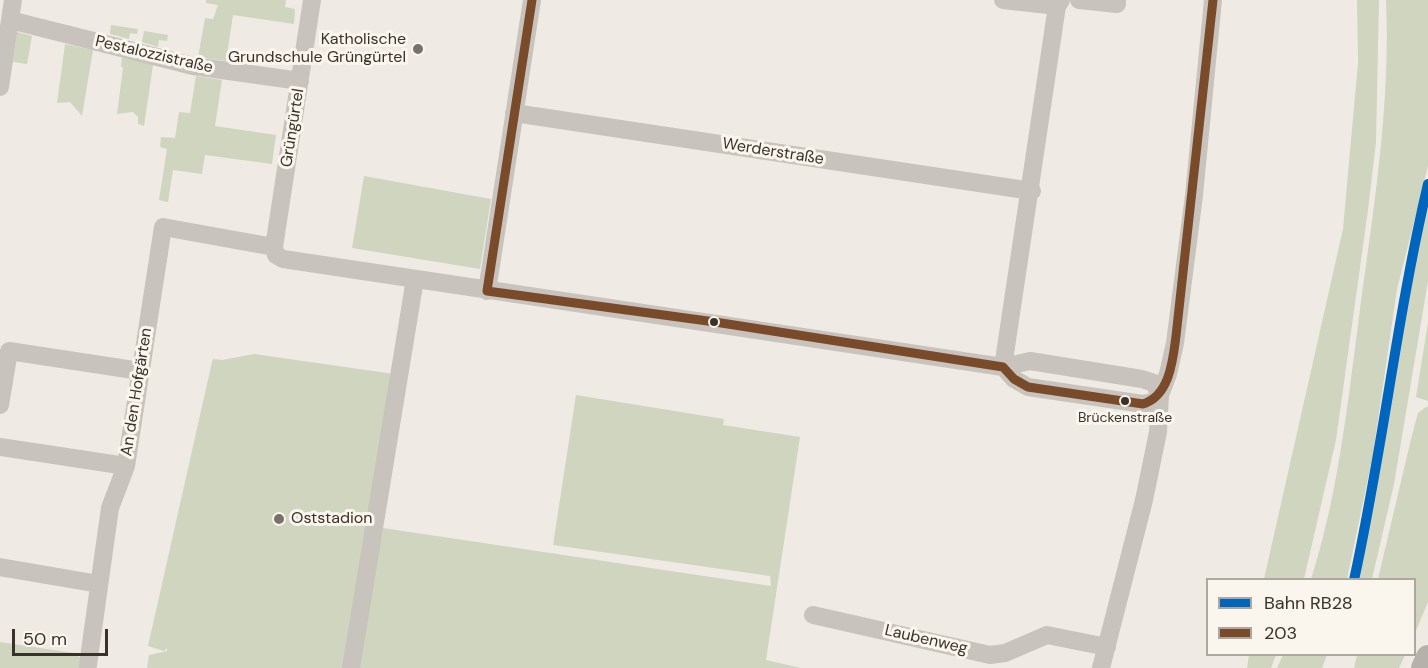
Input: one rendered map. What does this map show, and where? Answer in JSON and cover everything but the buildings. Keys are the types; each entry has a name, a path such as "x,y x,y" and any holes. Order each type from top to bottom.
{"main road":[{"path":"1423,668 1428,657"}],"street":[{"path":"0,87 13,0"},
{"name":"Grüngürtel","path":"275,251 312,0"},
{"path":"487,291 532,0"},
{"path":"1003,0 1059,3 1032,191 1003,367"},
{"path":"1078,0 1117,4 1117,0"},
{"path":"1101,668 1144,500 1158,432 1160,395 1168,374 1175,343 1194,195 1213,0"},
{"name":"Pestalozzistraße","path":"10,20 193,66 300,81"},
{"name":"Werderstraße","path":"514,113 1032,191"},
{"name":"An den Hofgärten","path":"88,665 110,508 126,466 163,227 275,251"},
{"path":"275,251 283,259 487,291 737,325 1003,367 1030,361 1142,379 1154,384 1160,395"},
{"path":"351,668 415,279"},
{"path":"0,405 9,351 140,371"},
{"path":"1003,367 1014,379 1028,387 1143,404 1152,402 1160,395"},
{"path":"0,447 126,466"},
{"path":"0,567 99,584"},
{"name":"Laubenweg","path":"813,615 990,654 1005,653 1047,635 1107,647"}],"green space":[{"path":"206,0 286,0 285,7 295,9 294,24 233,15 226,61 198,57 205,18 213,19 218,5 206,3"},
{"path":"1357,0 1379,0 1376,142 1336,440 1304,578 1264,578 1343,229 1358,63"},
{"path":"1386,0 1428,0 1428,166 1397,289 1373,454 1347,578 1311,578 1328,517 1350,389 1383,122 1387,41"},
{"path":"111,25 138,29 137,34 130,33 129,39 110,34"},
{"path":"144,31 168,35 167,41 159,40 158,47 142,42"},
{"path":"17,32 32,36 27,64 13,62"},
{"path":"65,44 93,50 82,116 70,102 57,103"},
{"path":"122,57 153,65 144,126 138,124 138,117 133,112 117,114 123,68 121,66"},
{"path":"196,76 222,80 215,126 276,135 272,164 205,155 202,174 173,170 168,202 159,200 167,149 160,147 161,137 175,138 179,112 190,113"},
{"path":"364,176 491,199 480,269 352,248"},
{"path":"1428,206 1428,281 1394,484 1372,578 1358,578 1374,507 1414,260"},
{"path":"1428,322 1428,401 1416,397"},
{"name":"Oststadion","path":"254,354 394,374 345,668 147,668 149,655 167,651 167,648 164,651 148,646 213,359 222,360"},
{"path":"576,395 724,419 723,425 800,437 766,660 801,668 356,668 383,528 771,586 770,576 553,545"},
{"path":"1428,407 1428,602 1416,631 1416,578 1378,578 1418,413"},
{"path":"0,642 74,653 85,661 84,668 0,668"},
{"path":"1249,656 1276,656 1271,668 1247,668"},
{"path":"1282,656 1327,656 1322,668 1277,668"},
{"path":"1357,656 1405,656 1399,668 1354,668"}],"rail line":[{"name":"RB28","path":"1354,578 1407,283 1428,184"}],"transit line":[{"name":"203","path":"487,291 532,0"},
{"name":"203","path":"487,291 715,322 1003,367 1014,379 1028,387 1143,404 1152,400 1165,385 1173,355 1213,0"}],"place":[{"name":"Katholische Grundschule Grüngürtel","path":"418,49"},
{"name":"Brückenstraße","path":"1125,401"},
{"name":"Oststadion","path":"279,519"}]}
